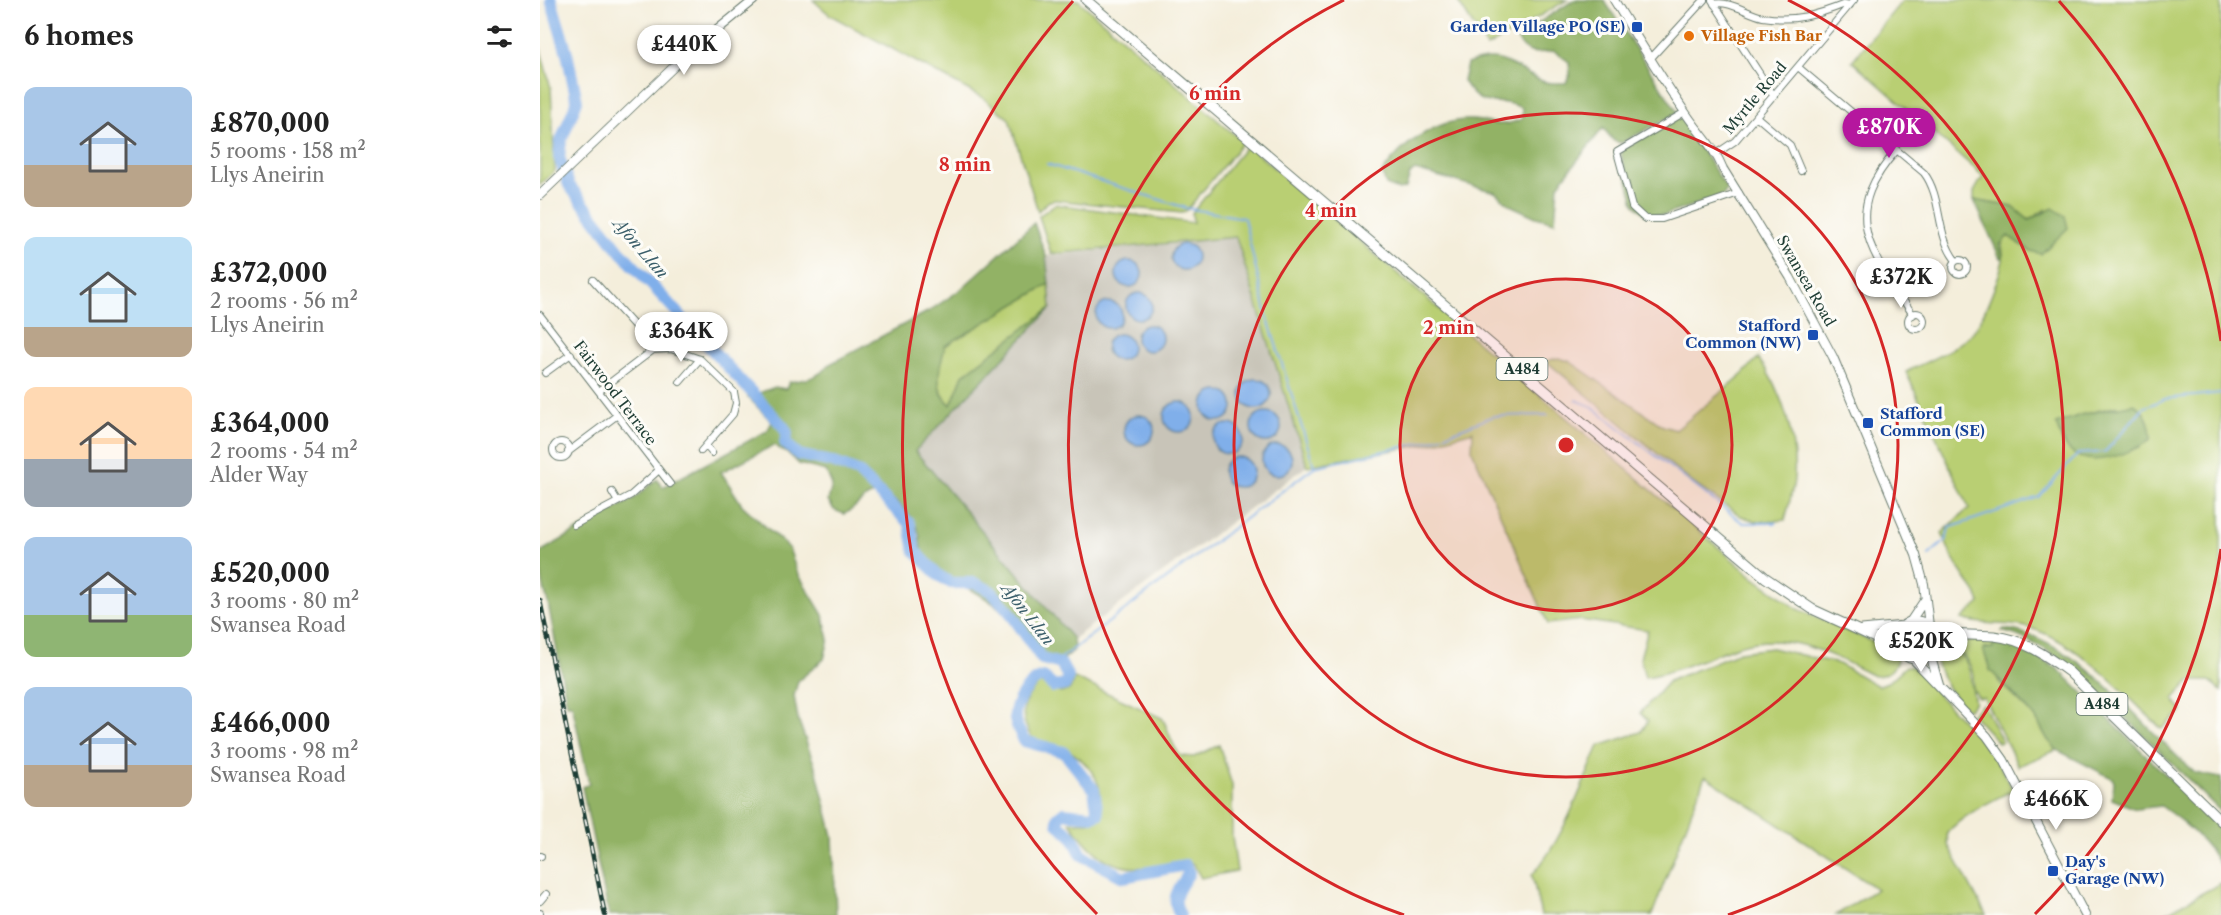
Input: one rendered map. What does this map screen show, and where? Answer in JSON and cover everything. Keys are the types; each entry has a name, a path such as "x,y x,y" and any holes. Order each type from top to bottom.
{"main road":[{"path":"540,195 685,56 754,0"},
{"name":"A484","path":"1086,0 1766,578 1812,609 1862,630 1869,637 1899,649 1913,659 1921,659 1933,650 1961,637"},
{"name":"Swansea Road","path":"1614,0 1685,112 1704,140 1717,153 1738,193 1790,277 1833,357 1916,555 1924,585 1924,601 1931,629"},
{"path":"1899,649 1897,639 1924,601"},
{"name":"A484","path":"1862,630 1917,621 1931,629 1961,637 2000,637 2021,643 2046,656 2069,672 2221,821"},
{"path":"1931,629 1939,686"},
{"path":"1913,659 1987,736 2004,760 2085,915"}],"street":[{"path":"1651,58 1704,0"},
{"path":"1713,2 1764,17 1797,19 1852,2"},
{"path":"1713,2 1774,96"},
{"name":"Myrtle Road","path":"1717,153 1732,144 1757,117 1852,2"},
{"path":"1798,67 1924,173 1930,183 1943,239 1956,261"},
{"path":"1685,112 1617,152 1632,207 1645,219 1662,219 1738,193"},
{"path":"1757,117 1790,145 1801,171"},
{"path":"1897,150 1868,198 1865,225 1872,251 1912,315"},
{"path":"593,280 596,289 649,342 653,350"},
{"name":"Fairwood Terrace","path":"540,315 670,484"},
{"path":"598,391 653,350 679,351 700,359 734,392 736,403 733,414 703,448 712,453"},
{"path":"545,373 571,354"},
{"path":"680,382 700,359"},
{"path":"568,452 616,416"},
{"path":"574,525 632,495 659,470"},
{"path":"612,492 618,502"},
{"path":"540,901 546,894"}],"shaded area":[{"path":"1236,237 1307,466 1073,639 915,451 1051,308 1046,256"}],"green space":[{"path":"813,0 1078,0 1243,142 1187,210 1182,213 1055,200 1049,201 1038,211 1009,119 983,98 830,15"},
{"path":"1457,0 1567,0 1487,47"},
{"path":"1574,0 1604,0 1678,113 1621,143 1614,141 1603,128 1558,185 1555,222 1536,217 1510,205 1495,192 1415,170 1410,174 1406,188 1399,190 1386,185 1382,173 1390,163 1410,143 1433,129 1459,121 1472,120 1507,124 1522,119 1522,108 1512,104 1484,101 1470,91 1463,81 1467,64 1479,60 1499,60 1545,82 1566,83 1570,74 1569,62 1554,51 1536,53 1527,51 1516,37"},
{"path":"1903,0 2221,0 2221,691 2210,681 2190,681 2173,699 2182,711 2162,729 2101,671 2049,635 2021,626 1979,623 1962,619 1980,603 1976,592 1961,573 1949,551 1942,533 1969,508 1906,372 1948,351 1971,334 1985,310 1998,277 2003,260 2003,241 2008,235 2022,246 2046,209 2029,220 2013,207 1974,200 1974,192 1983,176 1852,61","holes":["2117,406 2140,447 2107,458 2088,458 2070,449 2061,439 2080,415"]},
{"path":"540,48 551,88 555,171 540,185"},
{"path":"1680,116 1727,189 1723,196 1664,215 1645,214 1634,203 1621,154 1623,149"},
{"path":"1247,145 1753,577 1798,609 1884,647 1896,656 1897,661 1893,668 1885,674 1874,676 1808,647 1774,641 1738,646 1680,668 1645,677 1640,658 1648,630 1581,620 1548,624 1472,450 1473,431 1432,443 1307,466 1236,237 1051,254 1039,216 1055,204 1193,223 1192,213"},
{"path":"1974,200 2013,207 2029,220 2053,208 2065,216 2068,228 2041,254 2031,251 2008,236 2000,245 2003,258 2000,258"},
{"path":"1034,223 1046,256 1049,284 945,346 939,370 939,385 945,399 951,405 963,375 1051,308 915,451 1073,639 1074,650 1056,666 1038,656 999,608 948,576 929,561 922,551 919,533 914,522 906,511 891,498 879,494 873,495 844,514 834,510 828,501 832,485 826,471 799,464 774,445 721,472 742,505 789,548 797,572 823,615 829,639 824,659 798,681 794,696 798,719 817,772 833,836 836,915 609,915 582,787 589,784 572,704 567,704 542,579 540,552 635,498 657,479 663,487 767,431 772,422 748,397 775,387 786,389 789,382 816,376 828,365 929,311 960,290"},
{"path":"1049,284 1051,308 963,375 951,405 941,391 938,377 944,346"},
{"path":"1558,358 1569,361 1663,426 1676,430 1743,374 1758,358 1767,370 1781,399 1793,448 1794,479 1785,520 1758,522 1741,516 1693,483 1546,361"},
{"path":"2134,404 2147,419 2151,439 2134,449 2112,457 2090,459 2071,452 2056,424 2080,415"},
{"path":"1917,628 1926,631 1929,640 1926,649 1917,652 1908,649 1905,640 1908,631"},
{"path":"2004,629 2031,635 2057,648 2107,686 2195,773 2221,778 2221,812 2073,669 2040,646 2002,631"},
{"path":"1972,641 1993,641 1993,649 1984,647 1999,682 2035,717 2048,740 2057,750 2018,766 1984,698 1979,698 1973,690 1970,665 1952,646"},
{"path":"1993,641 2022,648 2058,669 2221,829 2221,867 2195,833 2161,806 2136,809 2112,799 2114,782 2112,778 2057,750 2048,740 2035,717 1990,670 1983,649 1993,648"},
{"path":"1949,647 1964,659 1970,671 1975,702 1968,710 1947,687 1935,658"},
{"path":"1772,648 1839,664 1878,686 1890,681 1906,666 1915,667 1981,741 2013,790 1970,814 1947,833 1948,845 1986,915 1836,915 1877,889 1705,776 1652,915 1541,915 1532,875 1562,830 1599,746 1641,732 1648,721 1640,713 1669,681 1739,652"},
{"path":"1072,677 1162,718 1181,756 1194,757 1219,745 1232,785 1232,836 1237,871 1201,878 1193,864 1188,863 1142,868 1128,867 1106,860 1087,844 1070,822 1088,822 1097,818 1100,796 1095,777 1083,761 1074,754 1060,746 1032,738 1024,716 1025,702 1040,683 1061,693 1069,690 1073,684"},
{"path":"1983,704 2002,741 1999,743 1972,714"},
{"path":"2221,883 2221,915 2162,915"}],"water":[{"path":"1184,244 1193,248 1197,257 1193,266 1184,270 1175,266 1171,257 1175,248"},
{"path":"1129,261 1138,265 1142,274 1138,283 1129,287 1120,283 1116,274 1120,265"},
{"path":"1139,293 1148,297 1152,306 1148,315 1139,319 1130,315 1126,306 1130,297"},
{"path":"1109,302 1118,306 1122,315 1118,324 1109,328 1100,324 1096,315 1100,306"},
{"path":"1149,325 1158,329 1162,338 1158,347 1149,351 1140,347 1136,338 1140,329"},
{"path":"1119,334 1128,338 1132,347 1128,356 1119,360 1110,356 1106,347 1110,338"},
{"path":"1256,379 1267,383 1271,394 1267,405 1256,409 1245,405 1241,394 1245,383"},
{"path":"1218,391 1229,395 1233,406 1229,417 1218,421 1207,417 1203,406 1207,395"},
{"path":"1179,402 1190,406 1194,417 1190,428 1179,432 1168,428 1164,417 1168,406"},
{"path":"1266,412 1277,416 1281,427 1277,438 1266,442 1255,438 1251,427 1255,416"},
{"path":"1139,415 1150,419 1154,430 1150,441 1139,445 1128,441 1124,430 1128,419"},
{"path":"1228,424 1239,428 1243,439 1239,450 1228,454 1217,450 1213,439 1217,428"},
{"path":"1277,445 1288,449 1292,460 1288,471 1277,475 1266,471 1262,460 1266,449"},
{"path":"1238,457 1249,461 1253,472 1249,483 1238,487 1227,483 1223,472 1227,461"}],"waterway":[{"name":"Afon Llan","path":"551,0 567,53 577,101 561,141 559,157 569,185 619,250 783,426 787,433 785,443 799,455 832,462 858,472 910,524 915,551 938,575 951,583 975,583 991,591 1009,611 1042,659 1061,664 1068,677 1065,685 1054,687 1043,677 1038,679 1027,688 1019,700 1015,713 1016,725 1024,741 1064,752 1094,790 1098,814 1093,816 1063,813 1058,817 1058,824 1072,836 1082,855 1123,877 1185,865 1189,873 1176,898 1180,915"},
{"path":"1047,164 1186,208 1244,218 1267,316 1314,466"},
{"path":"1929,555 1946,540 1949,528 2039,497 2078,454 2105,452 2143,408 2165,399 2221,393"},
{"path":"1576,400 1591,406 1743,523 1776,523"},
{"path":"1056,662 1314,467 1432,440 1494,416 1548,415"}],"railway":[{"path":"540,600 605,915"}],"place":[{"name":"Garden Village PO (SE)","path":"1637,27"},
{"name":"Village Fish Bar","path":"1689,36"},
{"name":"Stafford Common (NW)","path":"1813,335"},
{"name":"Stafford Common (SE)","path":"1868,423"},
{"name":"Day's Garage (NW)","path":"2053,871"}]}
